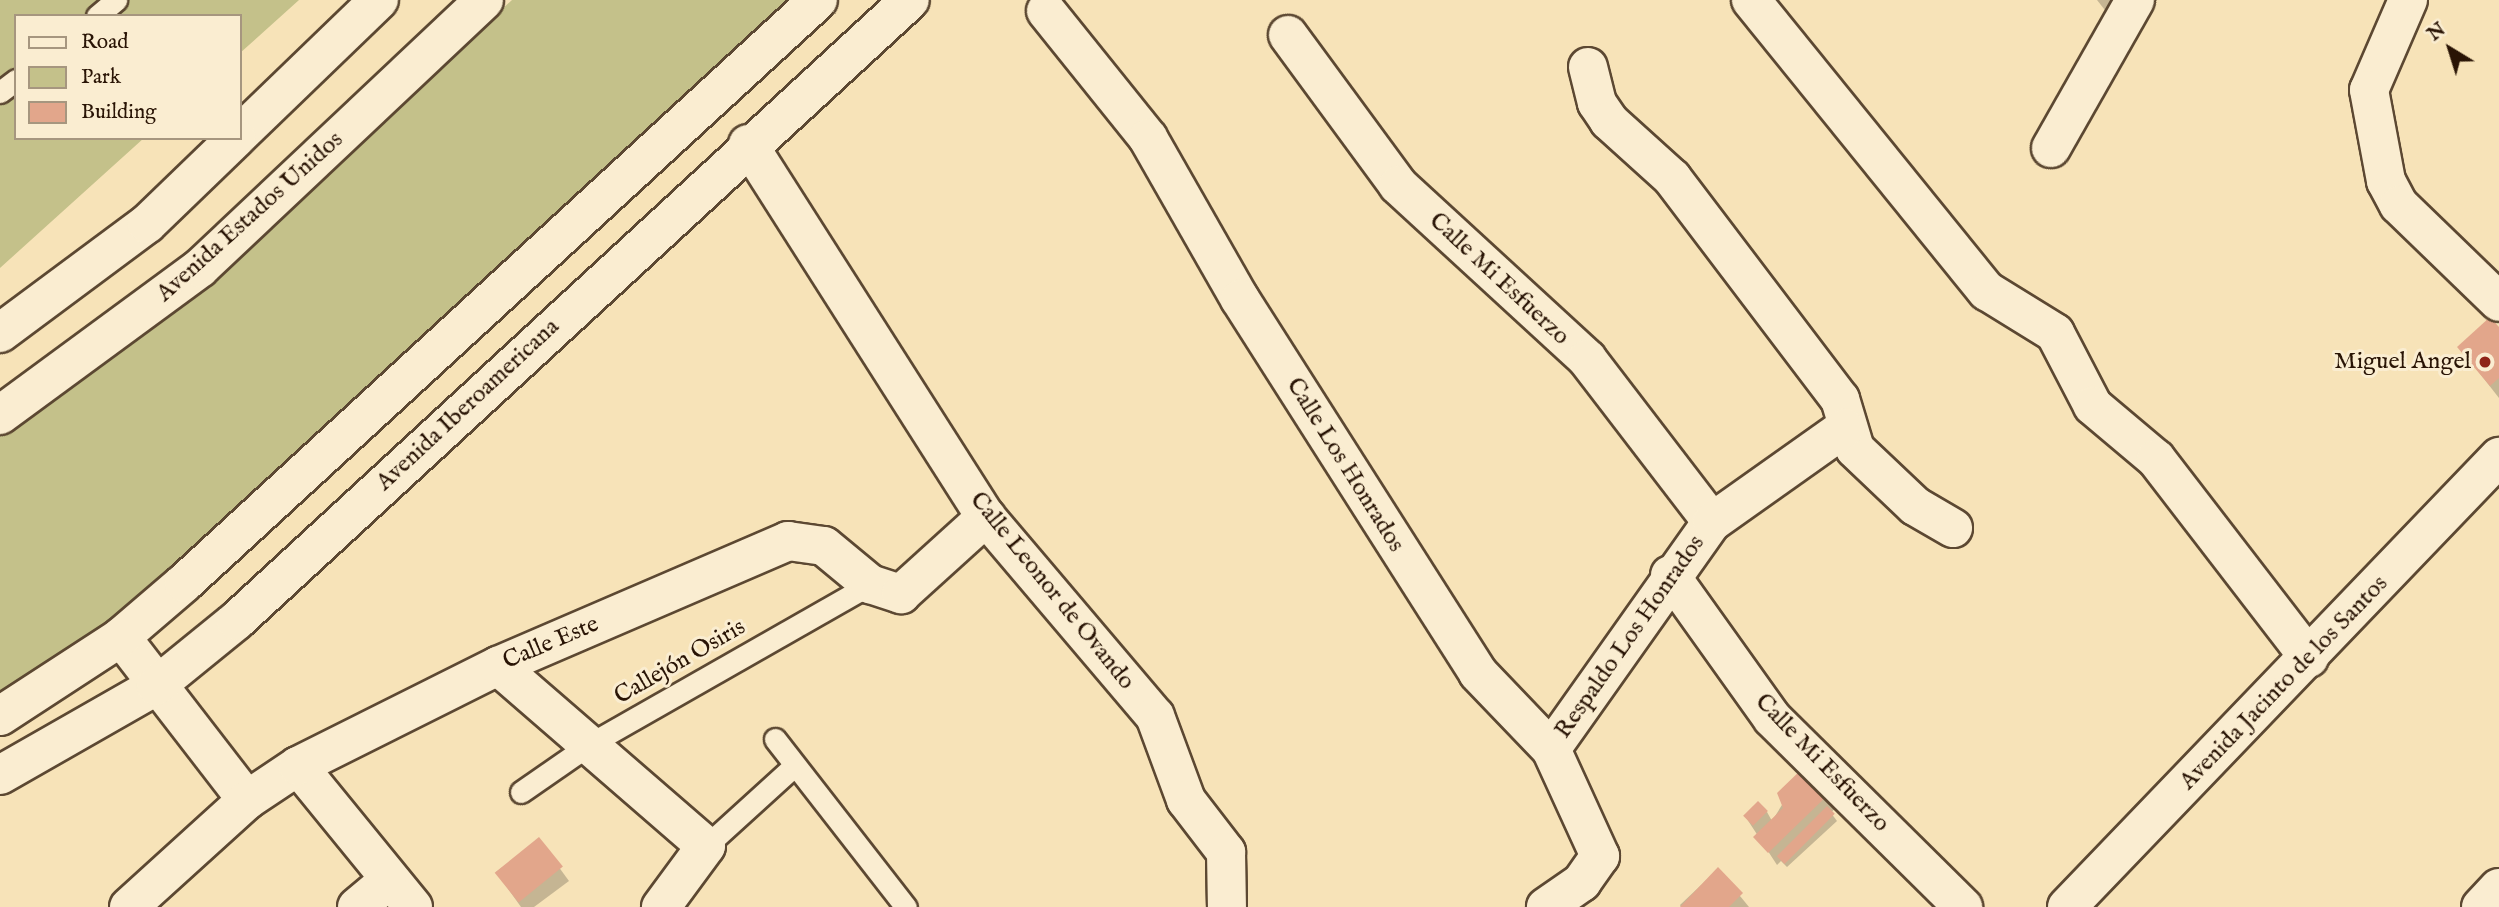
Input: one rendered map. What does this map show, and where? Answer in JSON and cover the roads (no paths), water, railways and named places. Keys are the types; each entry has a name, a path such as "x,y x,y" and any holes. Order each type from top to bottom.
{"street":[{"path":"242,132 379,0"},
{"name":"Avenida Estados Unidos","path":"0,415 200,268 484,0"},
{"path":"0,716 121,637 818,0"},
{"name":"Avenida Iberoamericana","path":"0,775 156,686 236,621 748,144 910,0"},
{"path":"1751,0 1987,292 2055,333 2093,406 2156,459 2309,658"},
{"path":"2051,148 2135,0"},
{"path":"2408,0 2370,90 2386,181 2399,205 2499,302"},
{"name":"Calle Los Honrados","path":"1046,11 1148,138 1240,299 1478,673 1551,749 1600,856 1582,881 1546,907"},
{"name":"Calle Mi Esfuerzo","path":"1287,35 1398,185 1587,359 1712,522"},
{"path":"1588,67 1597,103 1609,121 1672,178 1715,231 1840,399 1845,428 1878,474 1953,528"},
{"path":"0,332 147,224 234,140"},
{"name":"Calle Leonor de Ovando","path":"748,144 986,517 1161,724 1186,800 1226,852 1227,907"},
{"name":"Respaldo Los Honrados","path":"1551,749 1670,575 1712,522 1845,428"},
{"name":"Avenida Jacinto de los Santos","path":"2067,907 2309,658 2499,457"},
{"name":"Calle Este","path":"129,907 247,800 298,766 498,666 788,541 824,546 870,584 901,594 986,517"},
{"name":"Calle Mi Esfuerzo","path":"1670,575 1772,718 1963,907"},
{"path":"121,637 156,686 247,800"},
{"path":"498,666 706,846 661,907"},
{"path":"298,766 400,895 357,907"},
{"path":"2480,907 2499,888"}],"lane":[{"path":"99,14 116,0"},
{"name":"Callejón Osiris","path":"521,792 590,744 870,584"},
{"path":"775,739 906,907"},
{"path":"706,846 794,766"}],"place":[{"name":"Miguel Angel","path":"2485,362"}]}
